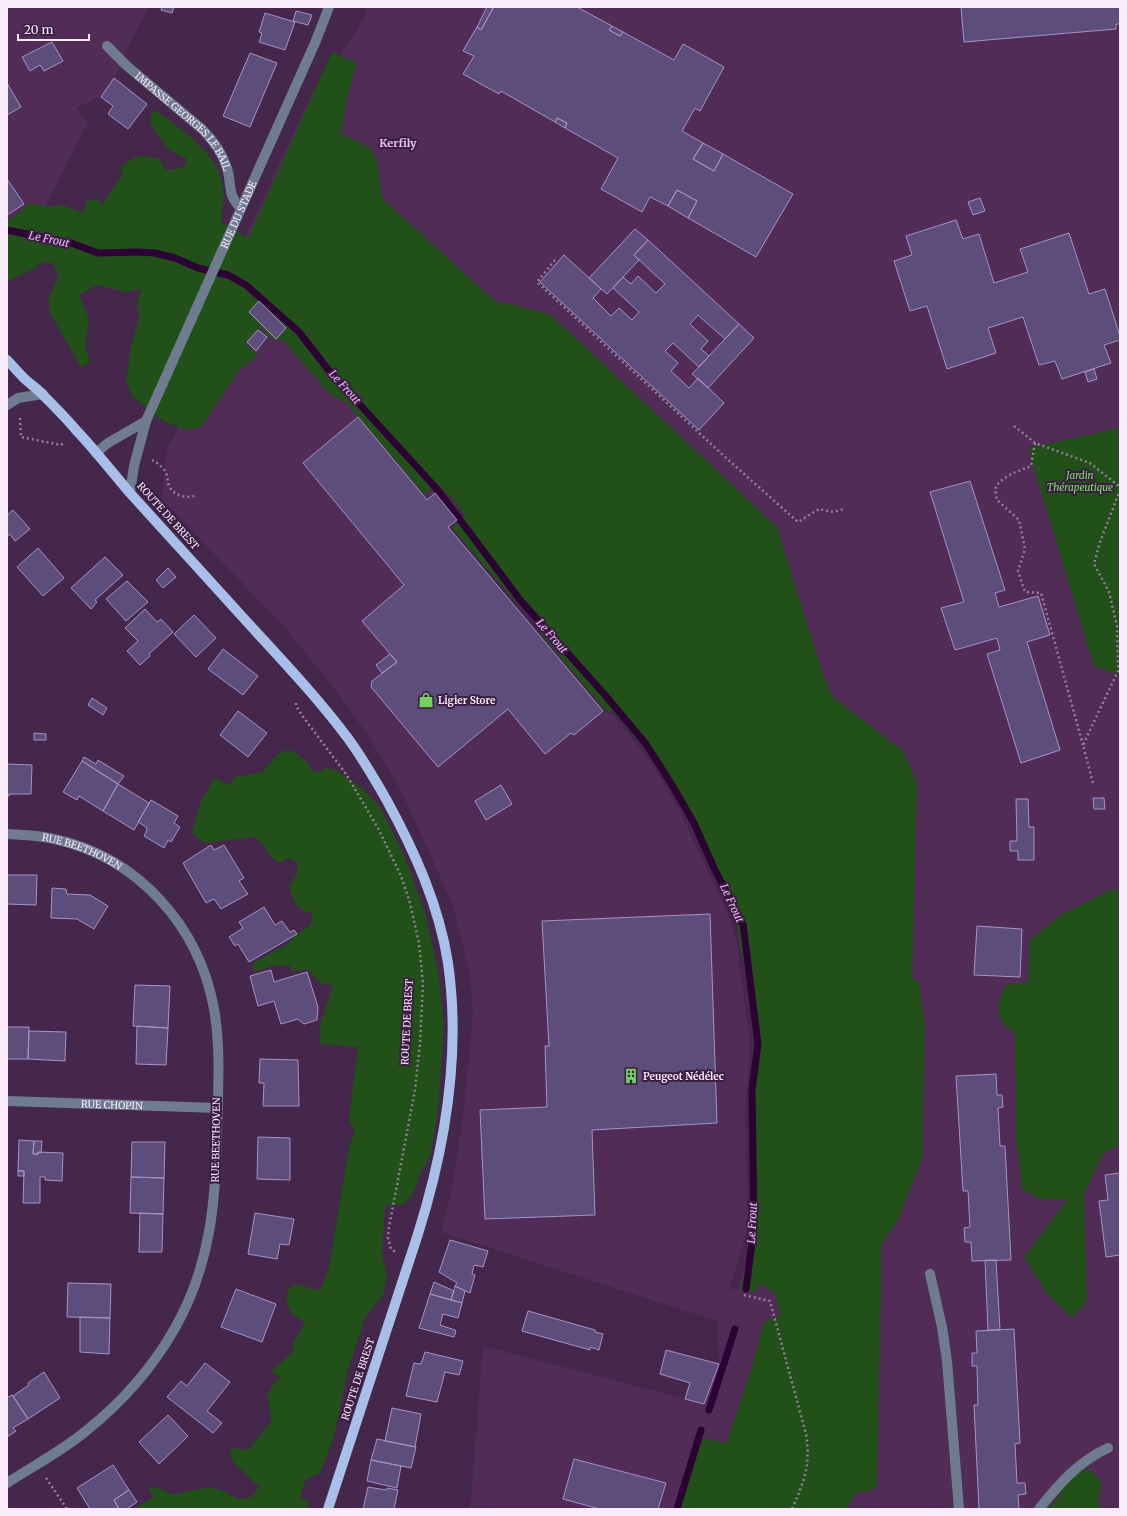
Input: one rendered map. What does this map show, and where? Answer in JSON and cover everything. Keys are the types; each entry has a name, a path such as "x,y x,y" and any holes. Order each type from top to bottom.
{"main road":[{"name":"ROUTE DE BREST","path":"7,360 20,374 43,394 78,431 130,492 309,690 350,740 398,821 414,853 438,918 447,959 452,1027 446,1114 436,1172 411,1257 328,1509"}],"street":[{"name":"RUE DU STADE","path":"130,492 146,421 315,43 329,7"},
{"name":"IMPASSE GEORGES LE BAIL","path":"107,46 127,66 211,138 218,148 226,166 230,178 232,198 241,208"},
{"path":"7,405 18,398 43,394"},
{"path":"96,453 108,443 146,421"},
{"name":"RUE BEETHOVEN","path":"7,834 31,835 54,839 89,850 127,870 143,881 172,913 191,944 201,964 209,986 217,1027 218,1108 216,1180 209,1233 205,1255 184,1310 164,1344 147,1368 123,1396 85,1432 7,1483"},
{"name":"RUE CHOPIN","path":"7,1101 218,1108"},
{"path":"930,1274 942,1327 947,1361 959,1509"},
{"path":"1039,1509 1070,1473 1094,1454 1108,1448"}],"path":[{"path":"555,260 537,282 720,452 798,522 820,509 833,512 844,509"},
{"path":"18,398 21,437 61,445 78,431"},
{"path":"1014,426 1035,443 1090,464 1120,488 1100,542 1094,564 1109,592 1117,626 1118,671 1084,745"},
{"path":"1035,443 1031,466 1011,474 999,482 995,489 997,500 1019,520 1025,549 1018,571 1025,592 1041,593 1084,745 1093,783"},
{"path":"138,452 164,469 169,487 175,492 186,497 197,495"},
{"name":"ROUTE DE BREST","path":"309,690 296,701 296,706 346,774 378,828 403,883 410,903 419,943 423,984 420,1043 415,1090 396,1183 388,1238 391,1249 411,1257"},
{"path":"744,1295 770,1301 806,1434 809,1452 807,1466 802,1485 792,1509"},
{"path":"37,1464 68,1509"}],"shaded area":[{"path":"7,7 149,7 114,78 101,97 76,108 88,122 34,229 7,224"},
{"path":"366,7 1120,7 1120,1509 470,1509 483,1346 704,1404 719,1364 717,1321 441,1232 450,1197 463,1117 473,1013 470,974 453,906 403,794 369,737 334,688 287,630 162,499 167,449 228,333 256,300 286,328 435,493 457,520 448,528 603,710 614,715 653,766 681,813 728,915 737,944 750,1044 745,1117 748,1227 730,1288 738,1290 756,1227 759,1165 751,1122 754,1073 761,1049 754,928 689,802 452,498 231,268 314,89 320,88 365,16"}],"green space":[{"path":"332,52 357,63 347,97 341,134 370,147 377,160 382,198 496,302 519,306 551,315 777,527 825,681 832,696 904,752 917,783 912,977 919,984 925,1025 922,1159 898,1220 881,1245 877,1486 871,1491 855,1493 847,1509 679,1509 697,1454 704,1438 726,1444 750,1373 764,1322 780,1315 775,1296 770,1289 760,1284 755,1292 740,1290 756,1227 757,1206 754,1159 756,1129 755,1096 758,1070 754,1015 736,919 687,817 668,783 647,751 613,711 606,711 540,633 544,629 513,599 452,528 465,515 452,498 437,484 425,495 347,403 330,394 282,339 273,340 259,327 245,343 258,355 239,371 201,427 186,430 163,421 132,396 126,382 131,346 139,318 137,303 142,289 126,292 97,285 79,295 89,319 85,346 90,362 81,367 51,315 48,299 58,278 53,263 42,262 34,269 7,281 7,222 30,203 49,207 63,205 83,213 87,200 98,199 102,206 122,176 122,165 136,157 143,156 159,159 166,170 183,168 187,159 169,150 150,124 151,114 156,110 187,134 206,152 219,173 224,189 221,222 248,238"},
{"name":"Jardin Thérapeutique","path":"1120,428 1120,675 1094,666 1028,448"},
{"path":"283,751 293,751 308,763 312,771 320,772 326,768 336,770 362,788 380,807 405,857 425,912 438,970 444,1026 438,1110 431,1154 419,1176 417,1185 412,1195 404,1204 385,1206 382,1253 387,1276 383,1295 366,1316 347,1373 334,1437 320,1473 306,1479 300,1496 309,1502 306,1509 134,1509 154,1497 148,1488 157,1487 172,1495 210,1487 221,1490 238,1499 252,1497 259,1487 233,1462 230,1452 232,1448 248,1450 272,1421 267,1396 273,1385 280,1378 271,1371 292,1353 293,1344 305,1322 291,1314 286,1299 288,1290 295,1283 320,1291 329,1267 349,1147 355,1131 349,1119 358,1047 321,1044 319,1033 321,1022 333,985 320,983 307,969 293,972 290,966 274,965 254,972 253,963 287,945 293,937 310,925 313,914 300,909 293,898 289,887 297,874 297,862 289,858 278,863 255,837 203,843 192,832 200,803 214,778 230,785 235,777 262,772 276,756"},
{"path":"1112,889 1120,892 1120,1144 1103,1154 1084,1194 1087,1301 1072,1318 1047,1294 1024,1257 1067,1200 1037,1198 1022,1189 1016,1138 1015,1034 1000,1020 998,1003 1006,985 1028,982 1030,940 1062,914"},
{"path":"1089,1469 1100,1480 1100,1509 1030,1509 1052,1506 1068,1481 1079,1471"}],"building":[{"path":"162,7 174,7 172,13 161,10"},
{"path":"487,7 493,8 481,30 477,27"},
{"path":"491,7 577,7 612,26 609,30 620,36 623,32 674,60 683,44 724,67 700,111 695,108 682,131 703,143 693,159 714,171 723,154 793,194 756,257 688,218 697,201 677,190 668,206 650,197 642,212 601,189 618,158 565,128 567,123 557,118 555,122 501,91 499,94 463,74 474,56 463,51 477,27 481,30 493,8"},
{"path":"961,7 1120,7 1120,24 1116,24 1116,29 964,42"},
{"path":"296,11 312,15 308,25 293,21"},
{"path":"265,13 295,22 285,50 259,42 262,33 259,32"},
{"path":"612,26 623,32 620,36 609,30"},
{"path":"52,42 63,61 44,71 40,65 30,71 22,57"},
{"path":"250,53 277,63 250,127 223,116"},
{"path":"114,78 147,104 128,129 108,114 113,106 101,97"},
{"path":"7,83 21,107 7,115"},
{"path":"557,118 567,123 565,128 555,122"},
{"path":"703,143 723,154 714,171 693,159"},
{"path":"7,179 24,204 7,215"},
{"path":"677,190 697,201 688,218 668,206"},
{"path":"980,198 985,211 973,215 968,202"},
{"path":"956,220 963,239 979,234 994,283 1028,272 1020,249 1069,233 1089,294 1105,289 1120,336 1120,340 1104,345 1111,363 1062,379 1055,361 1039,365 1023,317 988,328 996,353 947,369 927,306 910,311 894,261 912,255 906,236"},
{"path":"635,229 648,240 634,255 639,260 607,294 589,278"},
{"path":"648,240 739,324 725,339 698,315 690,324 708,341 701,349 709,356 699,367 673,343 665,351 678,363 671,371 689,388 698,378 724,403 699,430 540,282 564,255 601,289 593,298 611,316 619,308 632,320 639,312 613,288 623,277 631,284 638,276 656,293 665,284 634,255"},
{"path":"259,301 286,328 276,339 249,312"},
{"path":"739,324 754,338 708,388 692,374"},
{"path":"258,330 267,337 256,351 247,342"},
{"path":"1094,369 1097,379 1088,382 1085,372"},
{"path":"358,417 427,500 435,493 457,520 448,527 603,711 574,735 571,733 545,754 508,709 438,767 371,687 372,681 397,662 362,621 404,585 303,463"},
{"path":"970,481 1005,590 995,593 999,607 1038,596 1050,635 1027,642 1060,750 1021,763 987,654 1000,650 997,638 955,650 941,608 964,602 930,492"},
{"path":"13,510 30,529 15,541 10,534 7,537 7,515"},
{"path":"38,548 64,578 43,596 17,567"},
{"path":"105,557 123,575 95,600 97,602 91,609 71,588"},
{"path":"168,568 176,577 163,588 156,580"},
{"path":"127,581 148,602 126,621 106,599"},
{"path":"145,609 157,622 161,619 173,632 149,654 150,656 140,665 127,651 138,641 125,628"},
{"path":"194,615 216,638 196,657 174,634"},
{"path":"223,649 258,676 243,695 208,669"},
{"path":"390,654 397,662 382,673 376,665"},
{"path":"92,698 107,708 103,715 88,705"},
{"path":"238,711 267,733 248,757 220,735"},
{"path":"34,733 46,734 46,740 34,740"},
{"path":"84,757 96,764 98,760 124,776 118,784 82,761"},
{"path":"82,761 118,784 103,811 79,796 77,800 63,792"},
{"path":"7,764 32,765 31,794 9,794 9,796 7,796"},
{"path":"118,784 149,803 134,830 103,811"},
{"path":"501,785 512,804 486,820 475,801"},
{"path":"1093,798 1104,798 1105,809 1094,809"},
{"path":"1016,799 1028,799 1029,827 1034,827 1034,860 1018,860 1018,851 1010,851 1010,841 1017,841"},
{"path":"151,800 178,816 174,823 180,827 171,842 168,840 164,848 144,836 147,830 146,827 138,822"},
{"path":"211,845 214,850 224,845 244,878 239,881 248,894 221,909 214,899 206,903 183,863"},
{"path":"7,875 37,875 36,905 7,904"},
{"path":"52,888 66,889 67,894 90,895 108,906 94,929 77,919 51,918"},
{"path":"264,907 275,925 282,921 290,932 294,930 297,934 249,962 238,944 235,946 229,937 243,928 239,922"},
{"name":"Peugeot Nédélec","path":"710,914 717,1123 592,1130 595,1215 485,1219 480,1110 547,1107 545,1046 549,1046 542,921"},
{"path":"977,926 1022,929 1020,977 974,975"},
{"path":"271,970 274,982 307,972 318,1007 317,1020 304,1024 298,1019 281,1024 274,1001 258,1006 250,976"},
{"path":"135,985 170,986 168,1028 133,1026"},
{"path":"137,1026 168,1028 166,1065 136,1064"},
{"path":"7,1027 29,1027 28,1059 7,1059"},
{"path":"29,1031 66,1032 65,1061 28,1059"},
{"path":"260,1059 298,1060 299,1106 263,1106 264,1083 259,1083"},
{"path":"996,1074 997,1095 1002,1095 1003,1107 998,1108 1000,1146 1005,1146 1011,1260 972,1261 971,1242 965,1242 964,1228 970,1227 968,1191 963,1191 956,1076"},
{"path":"258,1137 290,1138 290,1180 257,1179"},
{"path":"19,1140 34,1141 33,1154 38,1154 38,1152 63,1153 62,1181 45,1180 45,1177 40,1177 40,1203 23,1203 24,1171 18,1171"},
{"path":"34,1141 42,1141 41,1153 38,1152 38,1154 33,1154"},
{"path":"132,1142 165,1142 164,1178 131,1177"},
{"path":"18,1171 24,1171 24,1176 18,1176"},
{"path":"1120,1173 1120,1255 1106,1257 1099,1201 1108,1200 1105,1175"},
{"path":"131,1177 164,1178 163,1214 130,1213"},
{"path":"140,1213 163,1214 162,1252 139,1252"},
{"path":"255,1213 294,1219 289,1245 280,1244 277,1259 248,1254"},
{"path":"450,1240 488,1251 483,1267 474,1265 472,1274 475,1275 470,1293 455,1286 457,1283 439,1272"},
{"path":"985,1260 996,1260 1000,1330 988,1330"},
{"path":"434,1282 454,1291 451,1300 430,1294"},
{"path":"68,1283 111,1284 110,1318 67,1317"},
{"path":"455,1286 465,1291 462,1303 451,1300"},
{"path":"236,1289 276,1304 262,1342 221,1327"},
{"path":"430,1294 462,1303 458,1318 443,1314 440,1325 455,1330 454,1337 419,1328"},
{"path":"528,1311 595,1330 595,1332 603,1334 599,1350 590,1347 590,1350 522,1331"},
{"path":"80,1317 110,1318 109,1354 80,1352"},
{"path":"1014,1329 1020,1443 1015,1444 1017,1483 1025,1483 1026,1494 1018,1495 1019,1509 979,1509 974,1405 978,1405 977,1366 972,1366 972,1353 977,1353 976,1331"},
{"path":"666,1350 719,1364 704,1404 685,1399 690,1383 660,1374"},
{"path":"425,1352 463,1361 459,1375 445,1372 437,1402 406,1396 414,1363 421,1364"},
{"path":"205,1363 230,1382 207,1411 222,1423 213,1433 167,1397 181,1381 187,1386"},
{"path":"44,1372 60,1398 28,1419 13,1396"},
{"path":"12,1395 28,1419 13,1428 16,1431 7,1437 7,1398"},
{"path":"392,1408 421,1414 415,1447 385,1441"},
{"path":"168,1415 188,1436 159,1464 139,1442"},
{"path":"377,1439 416,1447 411,1468 371,1460"},
{"path":"574,1459 666,1483 658,1509 600,1509 563,1499"},
{"path":"371,1460 401,1466 397,1488 367,1481"},
{"path":"113,1465 129,1490 114,1500 119,1509 90,1509 77,1488"},
{"path":"368,1487 398,1490 394,1509 363,1509"},
{"path":"129,1490 137,1502 127,1509 119,1509 114,1500"}],"waterway":[{"name":"Le Frout","path":"7,230 71,243 98,253 155,253 175,258 198,268 228,275 246,285 299,332 330,372 436,488 521,601 605,695 646,744 694,823 714,868 743,924 758,1044 752,1090 754,1227 746,1289"},
{"name":"Le Frout","path":"709,1410 735,1329"},
{"name":"Le Frout","path":"677,1509 701,1430"}],"place":[{"name":"Ligier Store","path":"426,700"},
{"name":"Peugeot Nédélec","path":"631,1076"}],"district":[{"name":"Kerfily","path":"398,143"}]}
